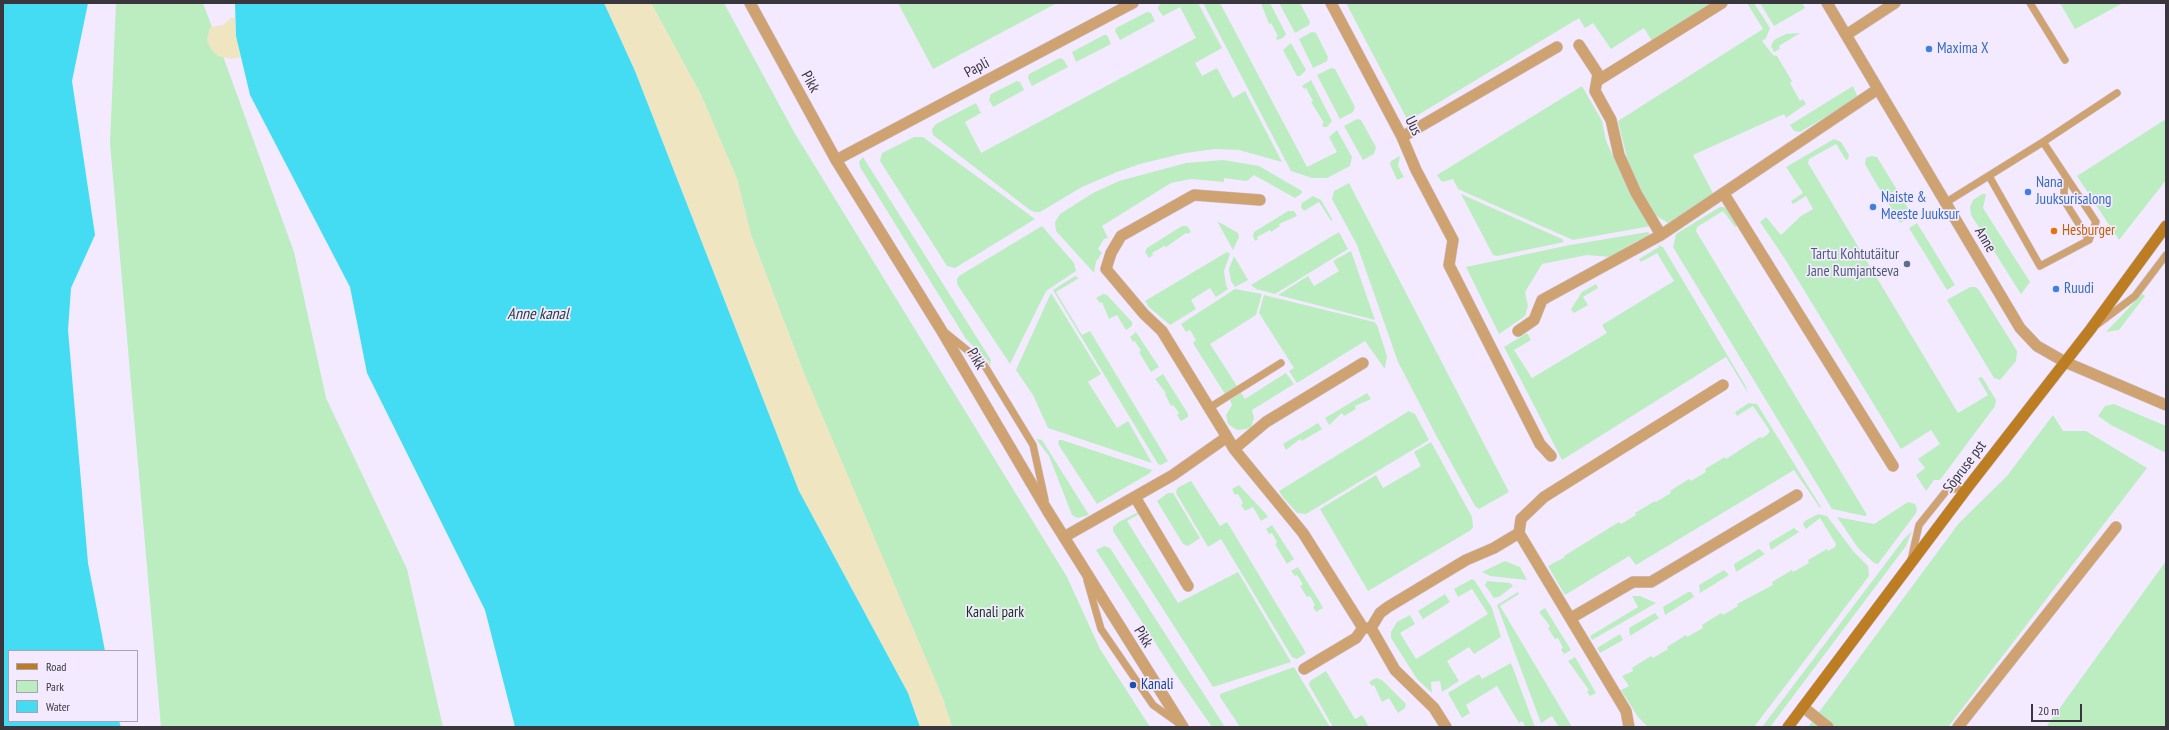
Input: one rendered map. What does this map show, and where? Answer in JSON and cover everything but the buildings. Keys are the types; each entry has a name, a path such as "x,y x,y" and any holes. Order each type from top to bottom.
{"main road":[{"name":"Sõpruse pst","path":"1788,727 1968,487 2090,330 2166,226"}],"street":[{"name":"Pikk","path":"750,3 836,160 940,328 1064,538 1145,670 1182,726"},
{"name":"Papli","path":"836,160 1132,3"},
{"name":"Uus","path":"1331,3 1402,137 1416,170 1453,240 1449,265 1540,444 1551,456"},
{"path":"1597,82 1722,3"},
{"name":"Anne","path":"1827,3 2020,328 2037,346 2065,362 2166,405"},
{"path":"1846,35 1895,3"},
{"path":"1579,45 1598,74 1595,91 1610,120 1619,155 1636,192 1661,235"},
{"path":"1402,137 1557,48"},
{"path":"1518,331 1534,320 1542,300 1661,235 1878,89"},
{"path":"1724,194 1893,466"},
{"path":"1260,200 1194,195 1121,236 1111,253 1106,269 1144,314 1162,331 1234,449 1303,533 1395,670 1434,708 1446,727"},
{"path":"1234,449 1266,422 1363,363"},
{"path":"1627,726 1626,711 1519,533 1521,519 1544,497 1723,385"},
{"path":"1064,538 1173,475 1228,437"},
{"path":"1571,618 1633,582 1651,582 1797,495"},
{"path":"1135,497 1188,586"},
{"path":"1958,727 2116,527"},
{"path":"1304,669 1356,638 1388,607 1466,560 1494,548 1519,533"},
{"path":"1803,707 1828,727"}],"lane":[{"path":"2030,3 2065,60"},
{"path":"1945,203 2043,142 2117,93"},
{"path":"1989,176 2040,266 2089,240 2096,222 2043,142"},
{"path":"2065,176 2064,193 2067,205 2089,240"},
{"path":"2090,330 2135,296 2166,255"},
{"path":"940,328 984,364 1033,445 1047,510"},
{"path":"1210,408 1280,362"},
{"path":"1910,566 1919,525 1947,490 1968,487"},
{"path":"1083,567 1101,629 1153,704 1182,726"}],"green space":[{"path":"116,3 203,3 212,27 209,30 210,45 218,56 223,56 294,252 326,398 407,569 443,727 161,727 110,143"},
{"name":"Kanali park","path":"651,3 724,3 794,132 1067,577 1100,649 1150,727 952,727 943,699 803,371 751,235 737,179 701,95"},
{"path":"898,3 1057,3 933,69"},
{"path":"1163,3 1198,3 1222,48 1195,63 1202,76 1217,68 1233,98 1245,91 1282,162 1239,150 1215,149 1185,153 1140,164 1117,172 1082,187 1040,212 1035,212 1030,210 933,135 932,129 936,124 976,103 981,113 965,122 981,153 1196,38 1180,7 1163,16 1158,9 1159,5"},
{"path":"1203,3 1220,3 1307,167 1337,152 1329,137 1337,130 1352,157 1350,166 1327,178 1312,178 1291,171"},
{"path":"1261,3 1270,3 1286,34 1283,38 1277,40 1276,37 1278,36 1271,23 1269,24"},
{"path":"1279,3 1300,3 1310,22 1309,25 1295,33"},
{"path":"1346,3 1712,3 1652,41 1644,28 1611,49 1593,23 1585,28 1579,18 1408,121"},
{"path":"1747,3 1754,3 1770,28 1766,38 1762,41 1773,55 1777,56 1792,81 1790,83 1800,101 1803,99 1806,104 1786,118 1784,114 1693,155 1714,195 1668,223 1652,213 1638,188 1627,158 1618,121 1763,29"},
{"path":"1760,3 1802,3 1805,8 1774,26"},
{"path":"2060,3 2123,3 2075,29"},
{"path":"1147,12 1151,13 1155,21 1120,40 1115,31 1116,28"},
{"path":"1312,32 1316,33 1328,57 1327,61 1313,68 1299,39"},
{"path":"1800,33 1779,46 1780,49 1774,52 1771,46 1774,40 1786,34"},
{"path":"1104,35 1107,35 1111,44 1076,62 1072,52"},
{"path":"1291,43 1306,70 1300,76 1297,76 1283,50"},
{"path":"1060,58 1063,59 1068,67 1032,86 1028,78 1029,74"},
{"path":"1331,68 1335,69 1355,107 1353,112 1340,119 1317,75"},
{"path":"1311,80 1332,121 1327,127 1323,127 1322,124 1324,123 1311,102 1313,101 1306,88 1304,89 1302,86"},
{"path":"1017,81 1020,82 1024,90 993,107 989,100 991,94"},
{"path":"1582,86 1602,121 1606,141 1630,192 1651,226 1573,240 1458,189 1453,179 1442,182 1437,175"},
{"path":"1853,86 1858,98 1800,132 1794,131 1790,125"},
{"path":"1357,119 1361,120 1376,147 1374,154 1363,160 1344,126"},
{"path":"2166,119 2166,180 2119,240 2077,176"},
{"path":"914,137 923,137 1035,219 955,268 947,266 880,161 882,153"},
{"path":"1834,139 1841,142 1849,155 1848,159 1846,160 1836,144 1809,159 1808,163 1958,413 1988,395 1978,378 1982,377 1996,400 1995,406 1940,480 1934,480 1926,491 1916,475 1925,468 1918,459 1940,444 1931,430 1901,449 1785,259 1760,222 1766,217 1781,235 1801,216 1813,209 1806,196 1793,204 1791,201 1803,193 1786,167"},
{"path":"1400,156 1398,166 1404,177 1397,180 1390,164 1391,161"},
{"path":"1871,156 1877,157 1897,190 1884,197 1865,164 1866,158"},
{"path":"863,157 991,360 990,366 989,362 966,339 860,167 859,162"},
{"path":"1223,160 1259,166 1302,191 1302,193 1295,198 1254,175 1247,181 1224,178 1224,182 1191,179 1171,183 1102,226 1108,238 1104,239 1098,249 1102,253 1096,262 1094,273 1056,231 1055,222 1060,214 1093,193 1119,181 1186,163"},
{"path":"1349,183 1509,492 1479,509 1475,506 1398,362 1357,245 1332,199 1334,191"},
{"path":"1899,193 1912,215 1900,223 1887,201"},
{"path":"1461,194 1562,239 1564,242 1497,256 1493,255"},
{"path":"1982,194 1986,194 1983,208 2030,282 2021,294 1971,215 1970,207 1973,200"},
{"path":"1313,196 1321,200 1332,219 1332,222 1319,202 1304,211 1301,207 1302,203"},
{"path":"1720,207 1724,207 1730,211 1737,226 1735,227 1723,211 1697,227 1696,231 1867,515 1865,516 1832,509 1673,247 1676,234"},
{"path":"1288,211 1294,211 1297,216 1279,224 1280,226 1271,232 1270,230 1257,237 1258,239 1255,241 1253,236 1254,232"},
{"path":"1217,221 1238,233 1239,237 1233,250"},
{"path":"1917,223 1955,285 1947,290 1909,228"},
{"path":"1042,226 1074,263 1076,271 1046,291 1010,364 957,284 957,279 959,276"},
{"path":"1182,226 1187,226 1191,232 1186,233 1166,247 1164,246 1152,253 1153,255 1149,258 1145,252 1147,248"},
{"path":"1339,232 1348,249 1275,294 1256,289 1251,285"},
{"path":"1648,232 1651,236 1637,241 1610,257 1587,255 1542,264 1525,292 1528,306 1525,316 1499,334 1466,267 1570,245"},
{"path":"1658,245 1663,247 1745,385 1748,393 1726,357 1562,460 1504,347 1527,333 1531,340 1514,350 1532,378 1607,333 1602,325 1674,281 1657,253 1641,262 1639,259 1659,247"},
{"path":"1351,251 1375,320 1278,295 1308,276 1314,286 1339,271 1333,261"},
{"path":"1227,252 1230,254 1224,271 1228,289 1216,297 1210,288 1191,300 1196,309 1170,325 1149,307 1145,301"},
{"path":"1234,256 1248,280 1235,287 1231,281 1229,269"},
{"path":"1075,276 1079,278 1056,292 1082,335 1090,331 1168,461 1161,465 1158,464 1053,290"},
{"path":"1596,284 1598,288 1583,297 1588,305 1574,313 1571,309 1582,292"},
{"path":"1970,287 1976,287 1979,290 2017,351 2016,361 2000,380 1994,378 1947,300"},
{"path":"1235,289 1262,294 1256,315 1210,344 1237,386 1225,394 1193,343 1196,340 1190,330 1186,332 1181,324"},
{"path":"1051,293 1101,374 1088,382 1117,428 1128,421 1152,463 1048,428 1033,395 1016,370"},
{"path":"1103,294 1107,295 1132,322 1132,326 1126,330 1117,315 1109,319 1102,302 1100,303 1096,298"},
{"path":"2142,294 2145,296 2119,330 2106,332"},
{"path":"1264,295 1374,322 1377,325 1387,356 1385,368 1365,341 1297,383 1289,371 1294,368 1259,313"},
{"path":"1136,332 1159,367 1151,372 1139,352 1141,351 1135,341 1133,342 1130,337"},
{"path":"1286,373 1294,384 1252,410 1254,418 1251,427 1237,430 1228,424 1226,415 1232,405 1230,400 1241,393 1245,399"},
{"path":"1163,374 1188,414 1188,417 1181,421 1177,415 1179,413 1173,405 1171,406 1165,394 1166,393 1155,379"},
{"path":"1367,393 1371,399 1355,406 1356,409 1344,416 1342,413 1329,425 1325,418"},
{"path":"1749,403 1757,404 1821,507 1820,508 1794,470 1636,565 1629,556 1565,595 1548,566 1565,557 1564,556 1619,522 1621,524 1636,515 1635,513 1671,493 1670,491 1689,479 1691,481 1706,472 1705,469 1725,457 1726,459 1760,437 1762,438 1767,435 1770,431 1753,406 1737,416 1735,412"},
{"path":"2114,404 2166,426 2166,453 2111,425 2098,416 2105,406"},
{"path":"1409,411 1415,414 1429,440 1306,514 1297,513 1282,496 1279,491"},
{"path":"2053,415 2063,431 2086,431 2147,468 1948,727 1808,727 1959,523 2007,476"},
{"path":"1318,423 1322,429 1302,441 1300,439 1286,450 1283,444"},
{"path":"1036,439 1042,440 1089,515 1077,518 1072,515 1049,456"},
{"path":"1059,440 1152,470 1150,473 1097,504 1058,444"},
{"path":"1431,442 1472,517 1473,527 1471,530 1368,591 1320,509 1376,475 1383,488 1421,466 1414,452"},
{"path":"1191,481 1220,526 1227,522 1306,653 1297,659 1292,657 1221,539 1208,547 1176,493 1177,488"},
{"path":"1239,485 1268,517 1261,521 1253,507 1245,511 1241,505 1243,503 1238,494 1235,495 1232,489"},
{"path":"1168,493 1173,493 1200,538 1188,546 1183,544 1157,501"},
{"path":"1908,502 1915,504 1917,509 1916,513 1878,564 1874,563 1858,548 1837,517 1874,524"},
{"path":"1138,512 1139,514 1127,521 1178,603 1238,572 1291,662 1213,687 1113,531 1113,527 1119,522"},
{"path":"1818,514 1827,516 1853,551 1868,566 1869,576 1754,727 1648,727 1638,717 1621,690 1629,686 1622,676 1633,671 1632,668 1651,656 1653,658 1668,649 1667,647 1686,635 1687,637 1703,628 1702,625 1721,613 1723,615 1738,606 1737,604 1773,585 1772,582 1792,570 1793,572 1809,563 1808,560 1827,549 1828,551 1835,547 1836,544 1820,518 1806,529 1803,524 1805,521"},
{"path":"1272,525 1294,559 1287,564 1275,544 1277,542 1272,533 1269,534 1266,529"},
{"path":"1794,528 1799,532 1771,550 1769,543"},
{"path":"1912,531 1906,546 1770,727 1762,727 1904,539"},
{"path":"1104,546 1110,548 1225,727 1212,727 1174,672 1096,550"},
{"path":"1759,549 1765,554 1736,572 1734,564"},
{"path":"1505,561 1520,567 1527,580 1490,576 1482,572"},
{"path":"2166,561 2166,727 2046,727"},
{"path":"1298,567 1323,608 1316,612 1313,607 1315,605 1310,596 1307,597 1300,586 1303,584 1297,575 1295,576 1291,571"},
{"path":"1724,570 1729,575 1700,593 1699,585"},
{"path":"1472,579 1475,581 1492,608 1501,637 1474,654 1469,647 1447,661 1459,681 1442,692 1440,681 1431,682 1432,693 1417,679 1391,638 1391,632 1397,622 1410,615 1415,624 1400,633 1416,659 1488,614 1472,589 1458,597 1454,589"},
{"path":"1487,581 1510,583 1513,586 1499,597 1494,598 1485,585"},
{"path":"1518,592 1519,594 1500,606 1572,727 1559,727 1552,716 1541,723 1497,605"},
{"path":"1688,592 1691,592 1694,597 1665,615 1663,607"},
{"path":"1445,594 1450,602 1423,619 1418,611"},
{"path":"1632,596 1640,596 1656,603 1592,640 1590,636 1638,607"},
{"path":"1545,608 1571,650 1564,654 1558,638 1555,639 1548,628 1550,626 1539,612"},
{"path":"1655,613 1659,618 1630,636 1629,628"},
{"path":"1620,634 1623,640 1600,653 1597,648"},
{"path":"1575,657 1596,693 1590,696 1587,692 1589,690 1568,661"},
{"path":"1511,663 1535,727 1526,727 1522,721 1519,723 1497,686 1466,705 1470,713 1462,718 1448,693 1479,674 1482,679"},
{"path":"1294,667 1330,727 1240,727 1220,697 1220,694"},
{"path":"1326,671 1355,719 1362,715 1369,727 1333,727 1309,685 1310,681"},
{"path":"1376,678 1382,680 1406,704 1405,708 1398,713 1389,698 1382,702 1374,685 1372,686 1369,682"}],"sand":[{"path":"604,3 651,3 701,95 737,179 751,235 803,371 943,699 952,727 920,727 908,693 799,491 635,71"},
{"path":"235,17 236,36 241,57 231,59 218,56 211,49 207,40 209,30 212,27 223,25 231,18"}],"water":[{"path":"3,3 88,3 72,81 95,235 71,288 68,330 88,563 105,650 8,650 8,722 119,722 121,727 3,727"},
{"name":"Anne kanal","path":"235,3 604,3 635,71 799,491 908,693 920,727 515,727 485,610 367,373 350,287 250,95 236,36"}],"place":[{"name":"Maxima X","path":"1929,49"},
{"name":"Nana Juuksurisalong","path":"2028,192"},
{"name":"Naiste & Meeste Juuksur","path":"1873,207"},
{"name":"Hesburger","path":"2054,231"},
{"name":"Tartu Kohtutäitur Jane Rumjantseva","path":"1907,264"},
{"name":"Ruudi","path":"2056,289"},
{"name":"Kanali","path":"1133,685"}]}
